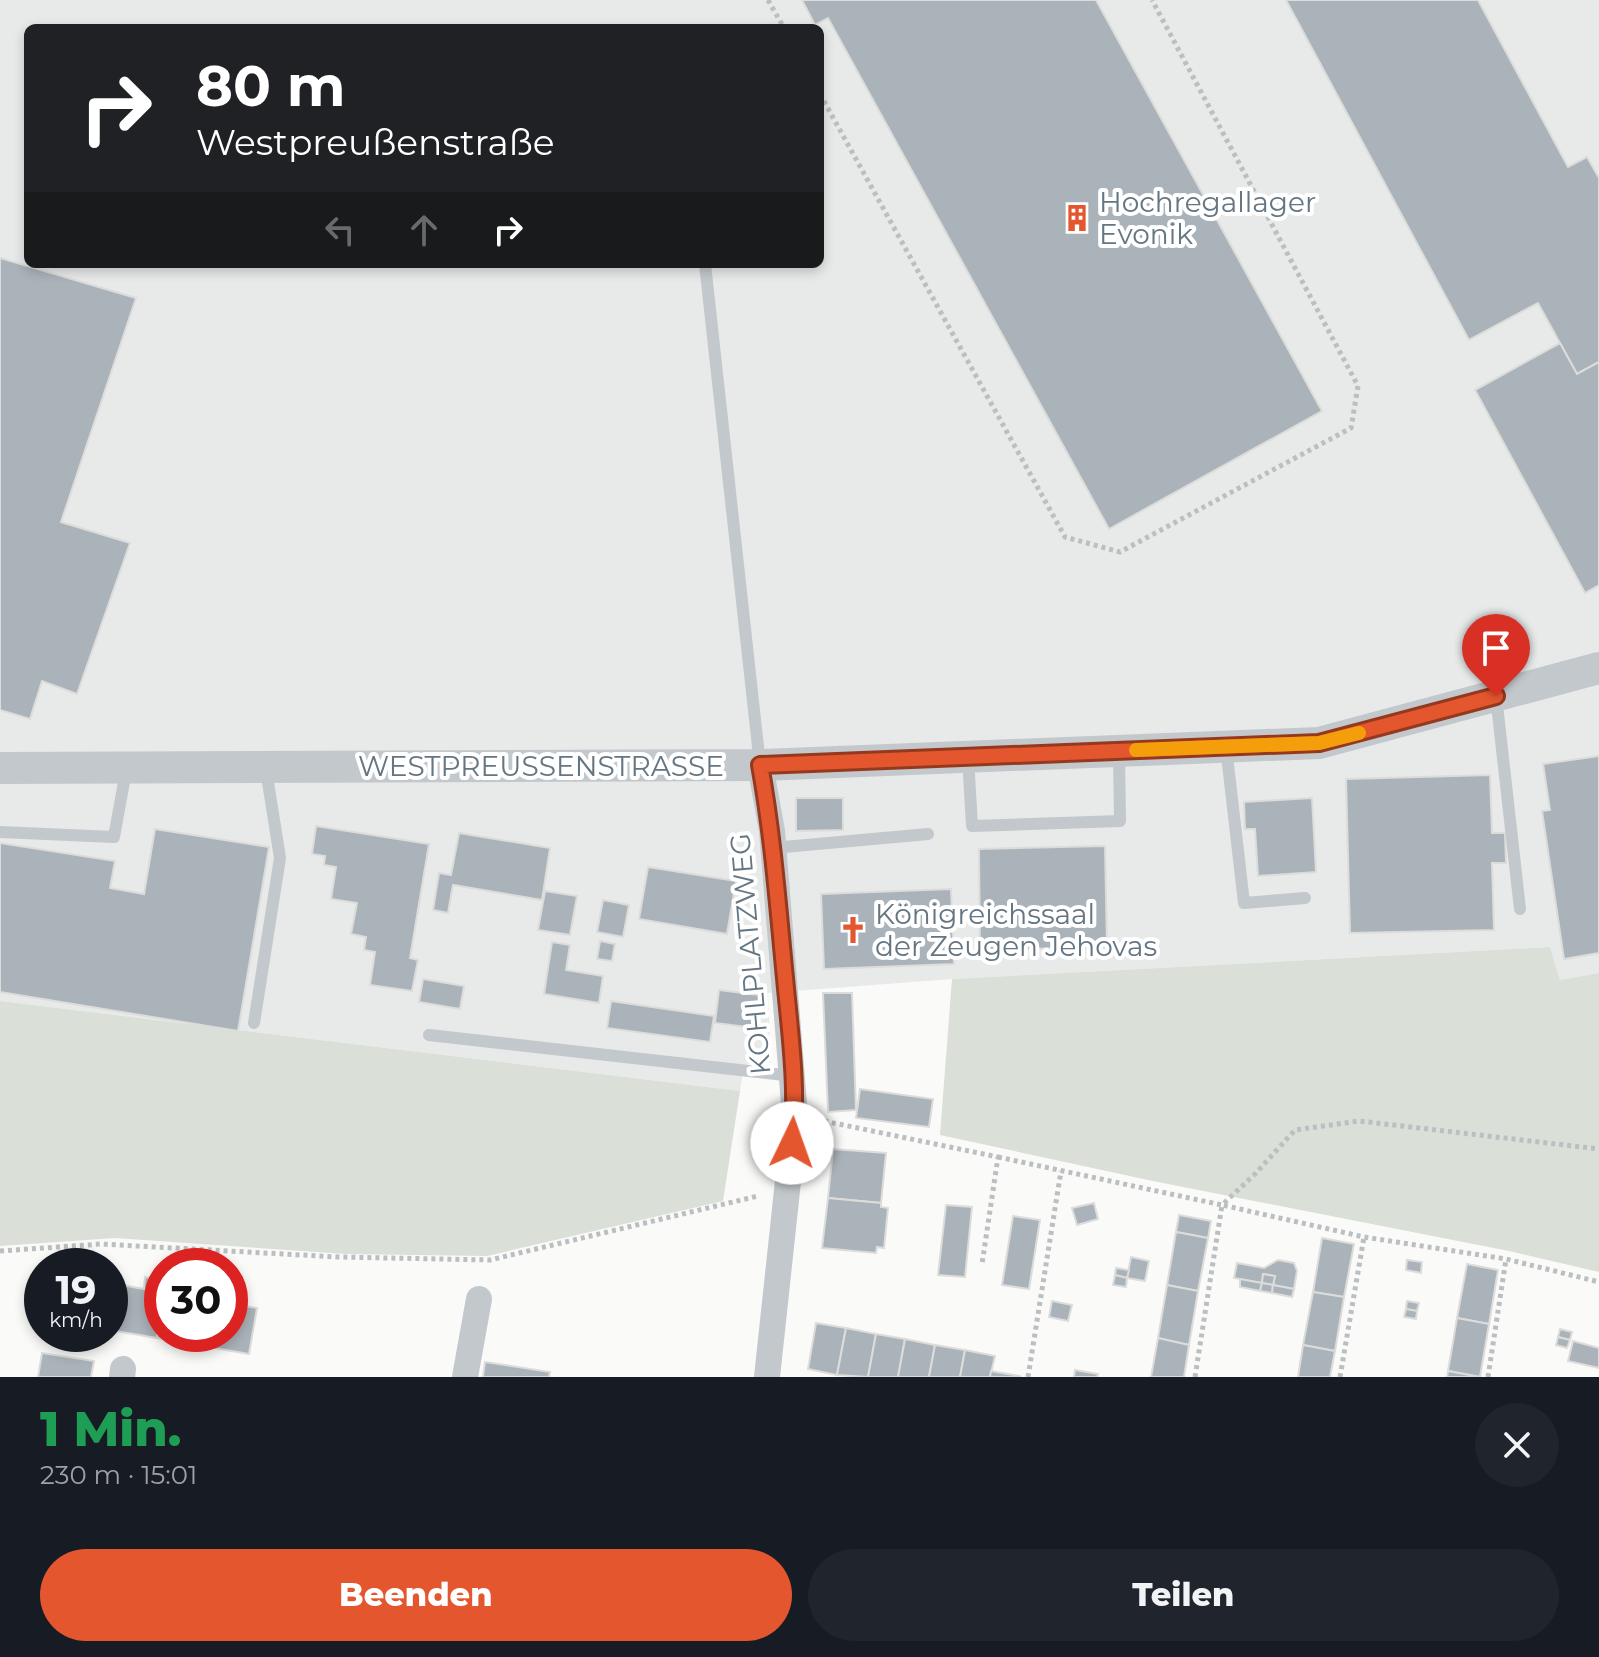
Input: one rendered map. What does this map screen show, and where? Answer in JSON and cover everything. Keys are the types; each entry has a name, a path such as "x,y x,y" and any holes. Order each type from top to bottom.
{"street":[{"name":"WESTPREUSSENSTRASSE","path":"0,768 760,765 1319,743 1599,668"},
{"name":"KOHLPLATZWEG","path":"760,765 773,848 795,1116 767,1377"},
{"path":"465,1377 479,1299"}],"lane":[{"path":"705,268 760,765"},
{"path":"1496,696 1520,909"},
{"path":"1226,747 1244,903 1305,898"},
{"path":"968,757 972,826 1120,821 1119,751"},
{"path":"254,1023 280,858 265,767"},
{"path":"0,832 114,837 126,768"},
{"path":"773,848 928,834"},
{"path":"429,1035 793,1076"}],"path":[{"path":"768,0 782,24"},
{"path":"824,101 1065,537 1120,552 1351,428 1358,386 1152,0"},
{"path":"795,1116 1364,1237 1506,1259 1599,1282"},
{"path":"1195,1377 1222,1205 1295,1130 1359,1121 1599,1149"},
{"path":"982,1264 998,1157"},
{"path":"1028,1377 1061,1171"},
{"path":"0,1251 101,1244 352,1258 490,1260 756,1196 787,1198"},
{"path":"1340,1377 1364,1237"},
{"path":"1488,1377 1506,1259"}],"shaded area":[{"path":"0,0 1599,0 1599,973 1560,980 1550,947 952,979 768,993 771,1062 744,1065 740,1091 0,1001"},
{"path":"1550,947 1560,980 1599,973 1599,1272 940,1135 952,979"},
{"path":"0,1001 740,1091 723,1201 487,1256 345,1254 115,1238 0,1246"}],"building":[{"name":"Hochregallager Evonik","path":"802,0 1096,0 1322,411 1109,529 828,18 814,24"},
{"path":"1286,0 1478,0 1568,167 1587,157 1599,178 1599,362 1577,374 1538,303 1469,340"},
{"path":"0,258 24,265 24,268 34,268 136,298 61,522 130,543 77,694 42,681 30,719 0,710"},
{"path":"1560,343 1577,374 1599,362 1599,585 1585,593 1475,390"},
{"path":"1599,756 1599,953 1564,959 1542,811 1550,810 1543,764"},
{"path":"1490,775 1492,833 1505,833 1506,863 1492,863 1494,930 1350,933 1346,779"},
{"path":"796,798 843,798 843,830 796,831"},
{"path":"1312,798 1316,872 1258,876 1255,829 1245,829 1244,802"},
{"path":"316,826 429,844 410,958 418,960 412,991 370,985 375,952 364,950 366,937 351,934 357,903 331,899 336,867 324,865 325,856 312,854"},
{"path":"155,829 269,847 238,1031 0,992 0,843 115,861 110,888 144,894"},
{"path":"459,833 550,848 542,900 453,885 448,913 433,910 439,873 451,875"},
{"path":"1105,846 1107,947 980,950 979,849"},
{"path":"648,867 736,881 727,934 639,919"},
{"path":"951,889 954,964 824,969 821,894"},
{"path":"545,891 577,896 570,935 538,930"},
{"path":"603,900 629,905 623,937 597,932"},
{"path":"600,941 615,944 612,961 597,959"},
{"path":"552,942 570,945 566,970 603,976 599,1003 544,994"},
{"path":"423,979 464,986 460,1009 419,1002"},
{"path":"719,990 759,995 755,1028 715,1023"},
{"path":"823,993 852,993 856,1110 828,1112"},
{"path":"611,1001 714,1016 710,1042 607,1028"},
{"path":"860,1089 933,1099 929,1127 856,1118"},
{"path":"833,1149 886,1153 881,1203 828,1198"},
{"path":"828,1198 881,1203 881,1207 888,1208 884,1248 877,1247 876,1253 822,1248"},
{"path":"1094,1203 1098,1219 1077,1225 1072,1208"},
{"path":"946,1205 972,1207 965,1277 938,1275"},
{"path":"1179,1215 1211,1221 1208,1238 1176,1232"},
{"path":"1013,1216 1040,1220 1029,1289 1002,1285"},
{"path":"1176,1232 1208,1238 1198,1291 1167,1285"},
{"path":"1322,1238 1354,1244 1344,1297 1313,1292"},
{"path":"1131,1257 1149,1261 1145,1281 1127,1278"},
{"path":"1278,1260 1294,1263 1297,1271 1294,1289 1273,1285 1275,1276 1263,1274 1262,1283 1234,1278 1237,1263 1264,1268"},
{"path":"1407,1260 1422,1262 1421,1273 1406,1270"},
{"path":"1467,1264 1498,1270 1489,1324 1457,1318"},
{"path":"1116,1268 1129,1270 1127,1278 1115,1275"},
{"path":"1263,1274 1275,1276 1273,1285 1262,1283"},
{"path":"1115,1275 1127,1278 1126,1287 1113,1285"},
{"path":"1240,1279 1262,1283 1260,1291 1240,1287"},
{"path":"1262,1283 1273,1285 1272,1293 1260,1291"},
{"path":"1167,1285 1198,1291 1189,1345 1158,1338"},
{"path":"1273,1285 1294,1289 1292,1297 1272,1293"},
{"path":"128,1286 144,1289 144,1336 128,1333"},
{"path":"1313,1292 1344,1297 1335,1351 1303,1345"},
{"path":"1052,1301 1072,1305 1068,1321 1049,1317"},
{"path":"1407,1301 1419,1303 1417,1311 1406,1309"},
{"path":"248,1307 257,1308 249,1354 238,1352 248,1352"},
{"path":"1406,1309 1417,1311 1416,1319 1404,1317"},
{"path":"1457,1318 1489,1324 1480,1377 1448,1371"},
{"path":"816,1323 846,1328 837,1375 808,1369"},
{"path":"846,1328 876,1334 868,1377 837,1375"},
{"path":"1560,1329 1572,1332 1570,1340 1558,1337"},
{"path":"876,1334 905,1339 898,1377 868,1377"},
{"path":"1558,1337 1570,1340 1567,1348 1556,1345"},
{"path":"1158,1338 1189,1345 1184,1377 1151,1377"},
{"path":"905,1339 935,1345 929,1377 898,1377"},
{"path":"1573,1341 1599,1348 1599,1368 1568,1361"},
{"path":"935,1345 965,1350 960,1377 929,1377"},
{"path":"1303,1345 1335,1351 1330,1377 1298,1377"},
{"path":"965,1350 995,1356 990,1377 960,1377"},
{"path":"42,1353 94,1361 91,1377 38,1377"},
{"path":"485,1362 550,1372 549,1377 483,1377"},
{"path":"1075,1370 1098,1374 1097,1377 1074,1377"},
{"path":"991,1371 1020,1376 1020,1377 990,1377"},
{"path":"1448,1371 1480,1377 1447,1377"}],"slow traffic":[{"path":"1136,750 1319,743 1359,733"}],"place":[{"name":"Hochregallager Evonik","path":"1077,218"},
{"name":"Königreichssaal der Zeugen Jehovas","path":"853,930"}],"route":[{"path":"792,1143 795,1116 791,1047 772,831 760,765 1319,743 1496,696"}]}
